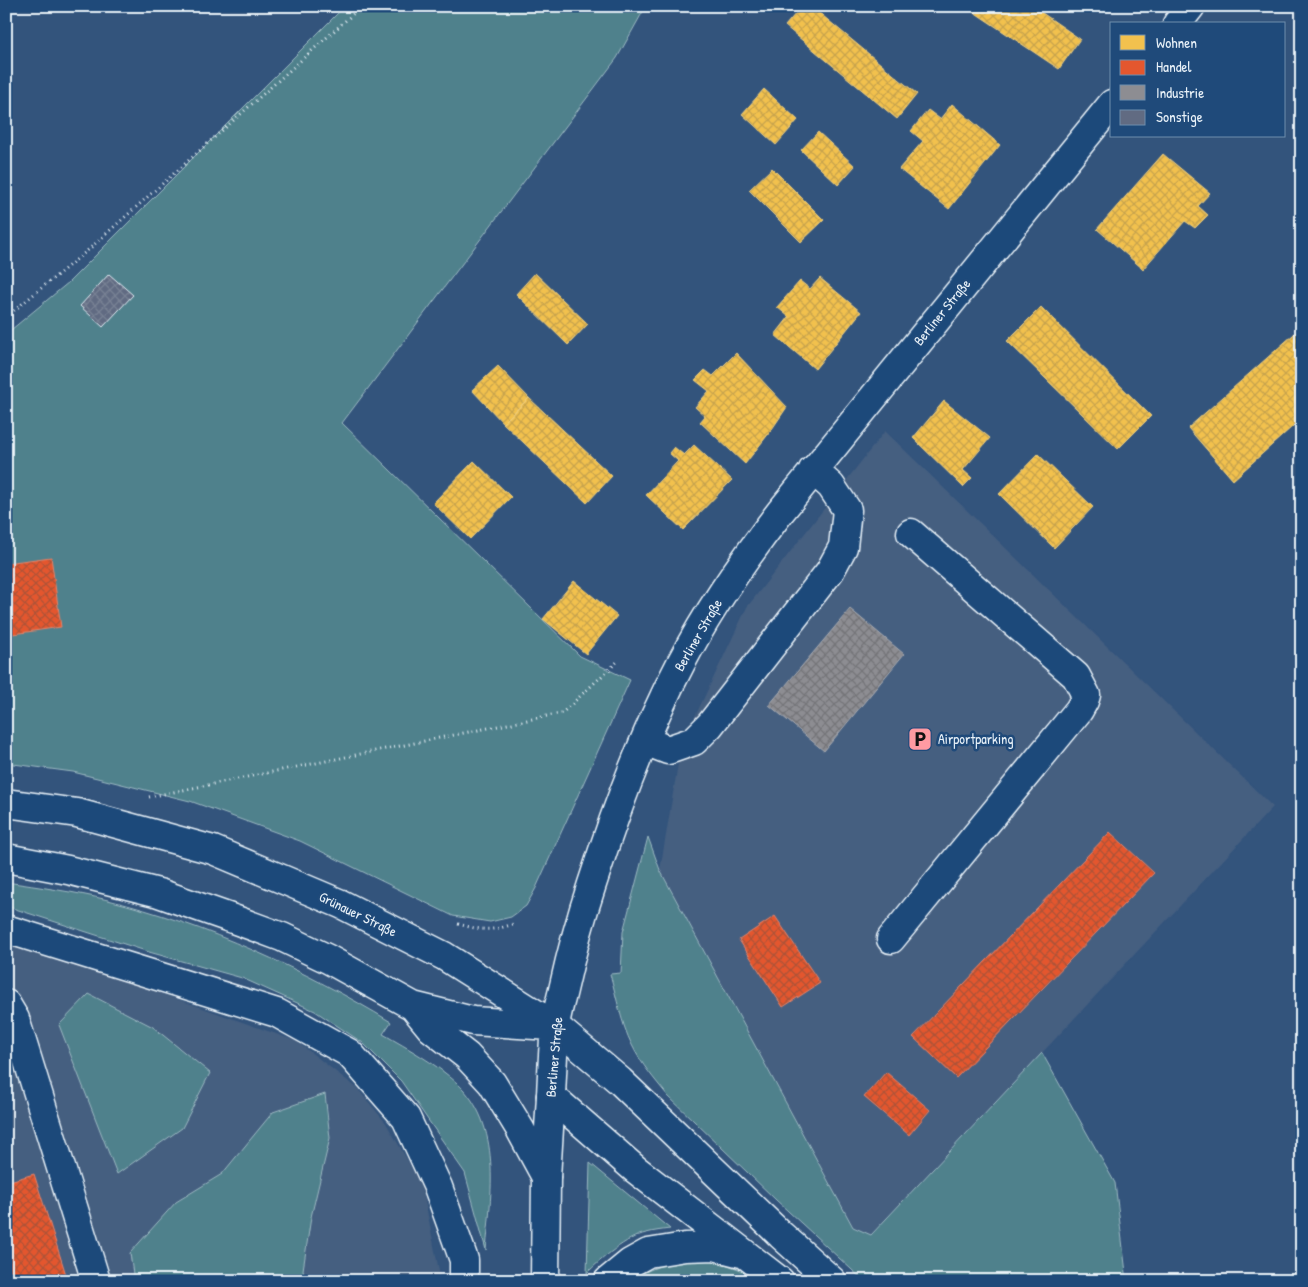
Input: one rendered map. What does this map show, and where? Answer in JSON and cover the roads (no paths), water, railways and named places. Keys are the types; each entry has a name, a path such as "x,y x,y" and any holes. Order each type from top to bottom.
{"main road":[{"path":"1179,22 1191,6"},
{"name":"Berliner Straße","path":"545,1281 546,1177 555,1026 572,946 602,854 645,741 681,663 725,588 752,549 813,470 1110,106"},
{"path":"645,741 668,750 694,740 710,725 830,571 843,547 847,510 831,486 813,470"},
{"path":"891,939 1079,710 1086,695 1076,676 911,533"},
{"name":"Grünauer Straße","path":"6,803 77,813 213,850 341,904 435,952 555,1026 620,1081 781,1235 832,1281"},
{"path":"6,858 68,870 159,893 236,920 282,937 328,959 414,1006 473,1020 555,1026"},
{"path":"6,929 277,1013 349,1053 406,1118 438,1187 464,1260 464,1281"},
{"path":"6,1004 15,1019 96,1281"},
{"path":"414,1006 431,1028 467,1056 492,1083 546,1177"},
{"path":"551,1096 635,1169 780,1281"},
{"path":"608,1281 630,1263 648,1253 685,1247 714,1246 747,1254"}],"place":[{"name":"Airportparking","path":"920,739"}]}
